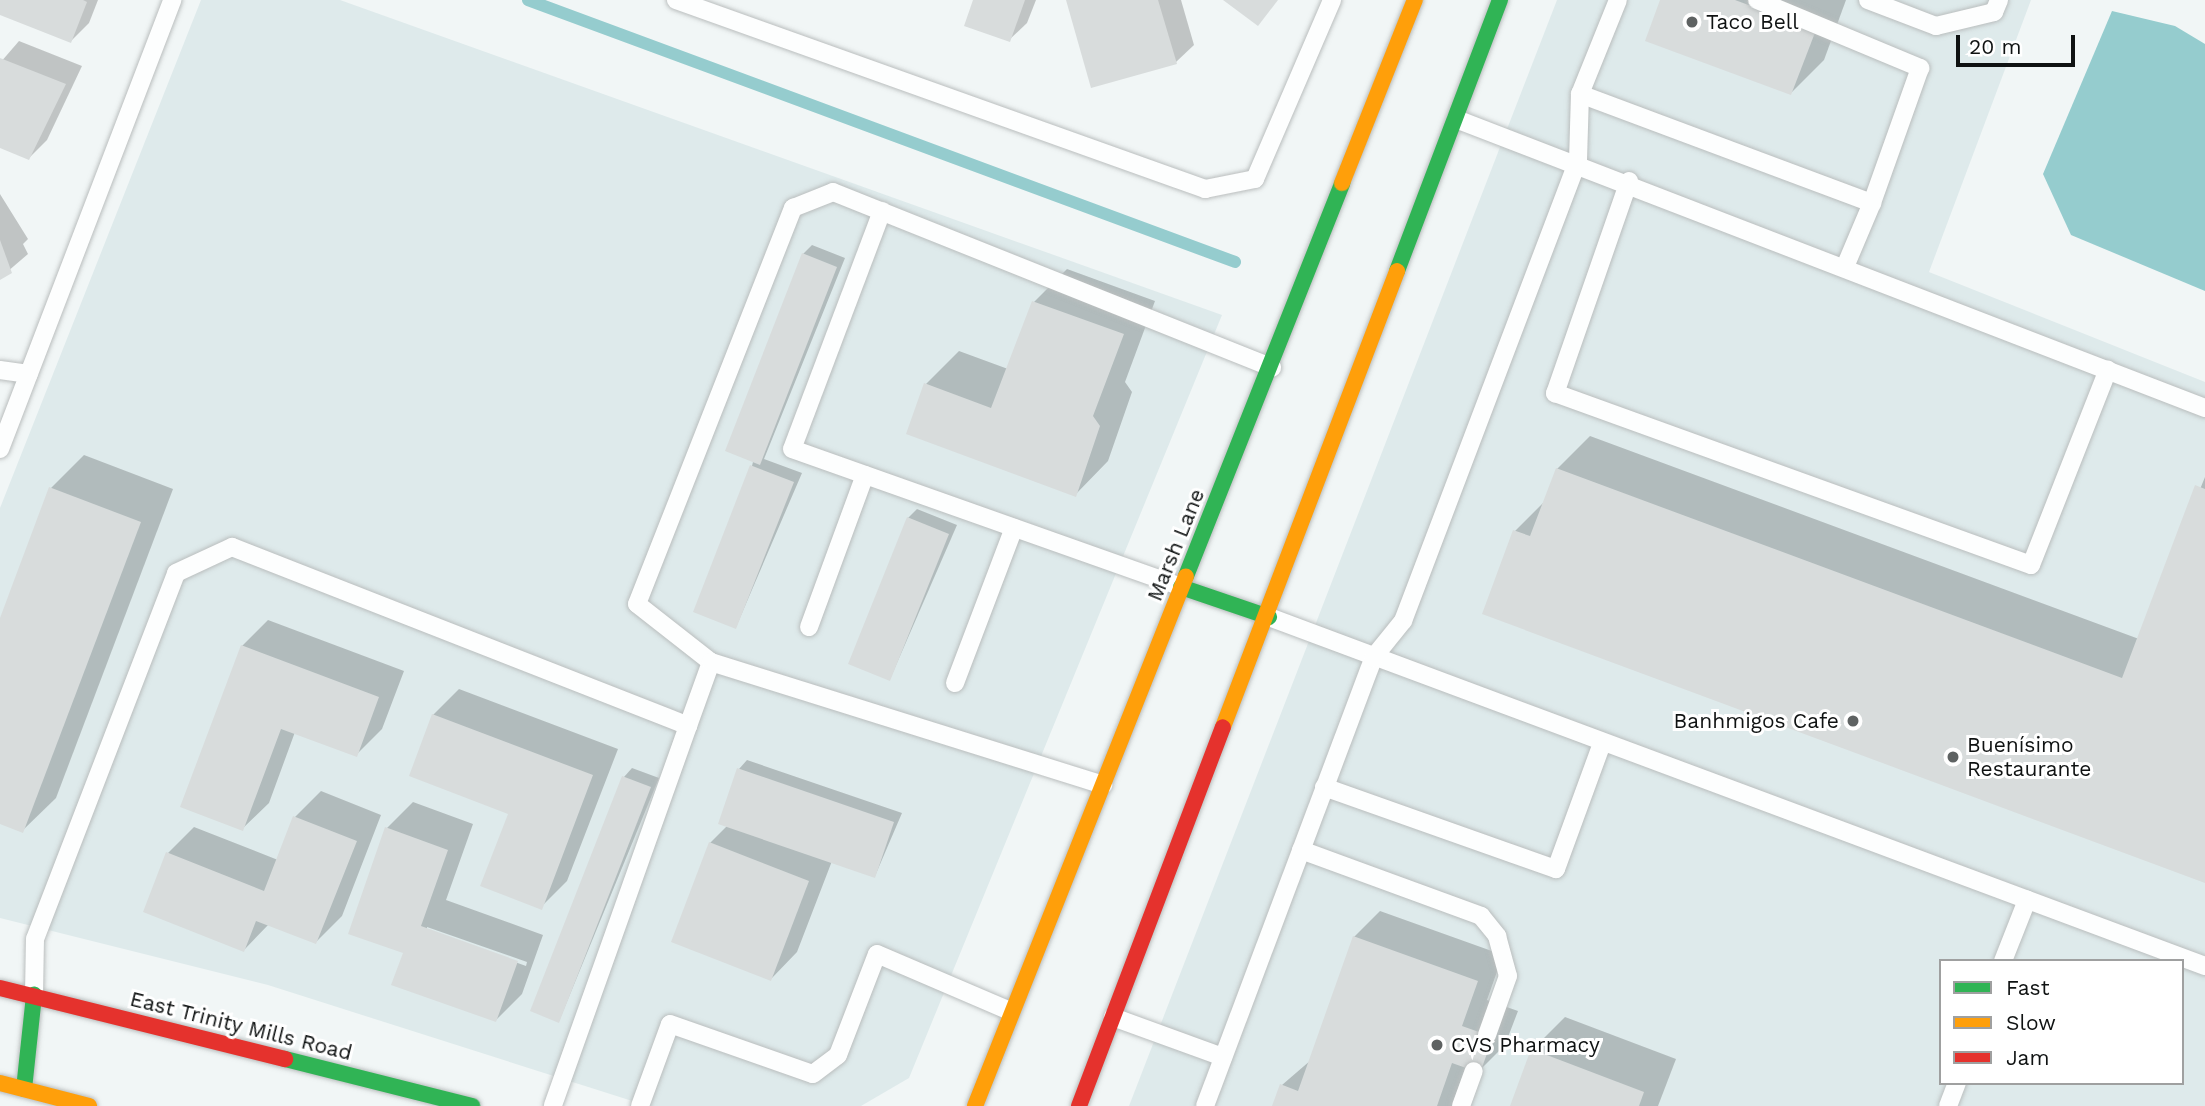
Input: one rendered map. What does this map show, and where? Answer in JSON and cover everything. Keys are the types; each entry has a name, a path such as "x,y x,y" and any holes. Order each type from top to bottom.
{"main road":[{"name":"Marsh Lane","path":"975,1106 1010,1011 1181,587 1273,368 1415,0"},
{"path":"1079,1106 1269,617 1500,0"},
{"path":"1181,587 1269,617"},
{"name":"East Trinity Mills Road","path":"0,988 471,1106"},
{"path":"23,1097 34,995"},
{"path":"967,1074 1010,1011"},
{"path":"0,1083 23,1097 89,1106"}],"lane":[{"path":"0,449 172,0"},
{"path":"676,0 1205,189 1255,178 1332,0"},
{"path":"1205,1106 1373,658 1403,621 1578,162 1580,94 1618,0"},
{"path":"1757,0 1920,68 1846,267"},
{"path":"1868,0 1936,26 1994,12 1999,0"},
{"path":"1580,94 1872,203"},
{"path":"1456,119 1629,181 2205,408"},
{"path":"1629,181 1555,393 2031,565 2108,370"},
{"path":"1103,785 711,662 637,604 793,208 833,192 1273,368"},
{"path":"881,211 793,449 1181,587"},
{"path":"0,370 29,374"},
{"path":"810,627 865,475"},
{"path":"956,683 1014,528"},
{"path":"34,995 35,939 176,573 232,547 688,726"},
{"path":"1269,617 2205,966"},
{"path":"553,1106 711,662"},
{"path":"1324,787 1556,869 1602,743"},
{"path":"1301,850 1481,916 1497,936 1508,975 1487,1035"},
{"path":"2004,959 2026,900"},
{"path":"640,1106 670,1024 813,1074 838,1055 877,954 1010,1011"},
{"path":"1113,1017 1223,1057"},
{"path":"1461,1106 1474,1071"},
{"path":"1948,1106 1956,1085"}],"shaded area":[{"path":"201,0 340,0 1222,315 909,1078 861,1106 648,1106 268,985 0,918 0,508"},
{"path":"1557,0 2031,0 1929,272 2205,382 2205,1106 1129,1106"}],"water":[{"path":"2112,11 2175,26 2205,44 2205,291 2071,235 2043,174"}],"building":[{"path":"0,0 87,2 71,43 0,15"},
{"path":"973,0 1025,0 1010,42 964,26"},
{"path":"1066,0 1158,0 1177,64 1091,88"},
{"path":"1223,0 1278,0 1258,26"},
{"path":"1660,0 1735,0 1816,30 1791,95 1645,41"},
{"path":"0,58 66,84 29,160 0,148"},
{"path":"0,240 12,273 0,280"},
{"path":"802,253 837,267 760,465 725,451"},
{"path":"1032,301 1124,334 1093,416 1100,426 1076,497 906,434 924,383 991,408"},
{"path":"750,465 794,482 736,629 693,612"},
{"path":"1556,468 2122,678 2195,485 2205,489 2205,883 1482,614 1513,530 1530,536"},
{"path":"49,487 141,522 23,833 0,824 0,618"},
{"path":"907,517 949,534 890,681 848,664"},
{"path":"241,645 379,697 357,757 281,729 243,831 180,807"},
{"path":"432,714 593,775 542,910 480,886 508,814 409,776"},
{"path":"737,768 894,822 875,878 718,824"},
{"path":"622,776 651,787 559,1023 530,1011"},
{"path":"293,816 357,841 316,944 256,921 244,952 143,912 166,852 264,891"},
{"path":"385,827 448,850 421,926 518,961 496,1022 391,985 403,953 348,934"},
{"path":"709,842 809,881 771,981 671,942"},
{"name":"CVS Pharmacy","path":"1353,936 1478,981 1462,1026 1493,1037 1480,1073 1452,1063 1437,1106 1272,1106 1280,1084 1298,1091"},
{"path":"1531,1049 1644,1092 1639,1106 1510,1106"}],"waterway":[{"path":"528,0 1235,262"}],"traffic: fast":[{"path":"1397,271 1500,0"},
{"path":"1186,576 1342,183"},
{"path":"1181,587 1269,617"},
{"path":"24,1089 34,995"},
{"path":"285,1059 472,1106"}],"traffic: slow":[{"path":"1342,183 1415,0"},
{"path":"1223,727 1397,271"},
{"path":"975,1106 1186,576"},
{"path":"0,1083 89,1106"}],"traffic: jam":[{"path":"1079,1106 1223,727"},
{"path":"0,988 285,1059"}],"place":[{"name":"Taco Bell","path":"1692,22"},
{"name":"Banhmigos Cafe","path":"1853,721"},
{"name":"Buenísimo Restaurante","path":"1953,757"},
{"name":"CVS Pharmacy","path":"1437,1045"}]}
